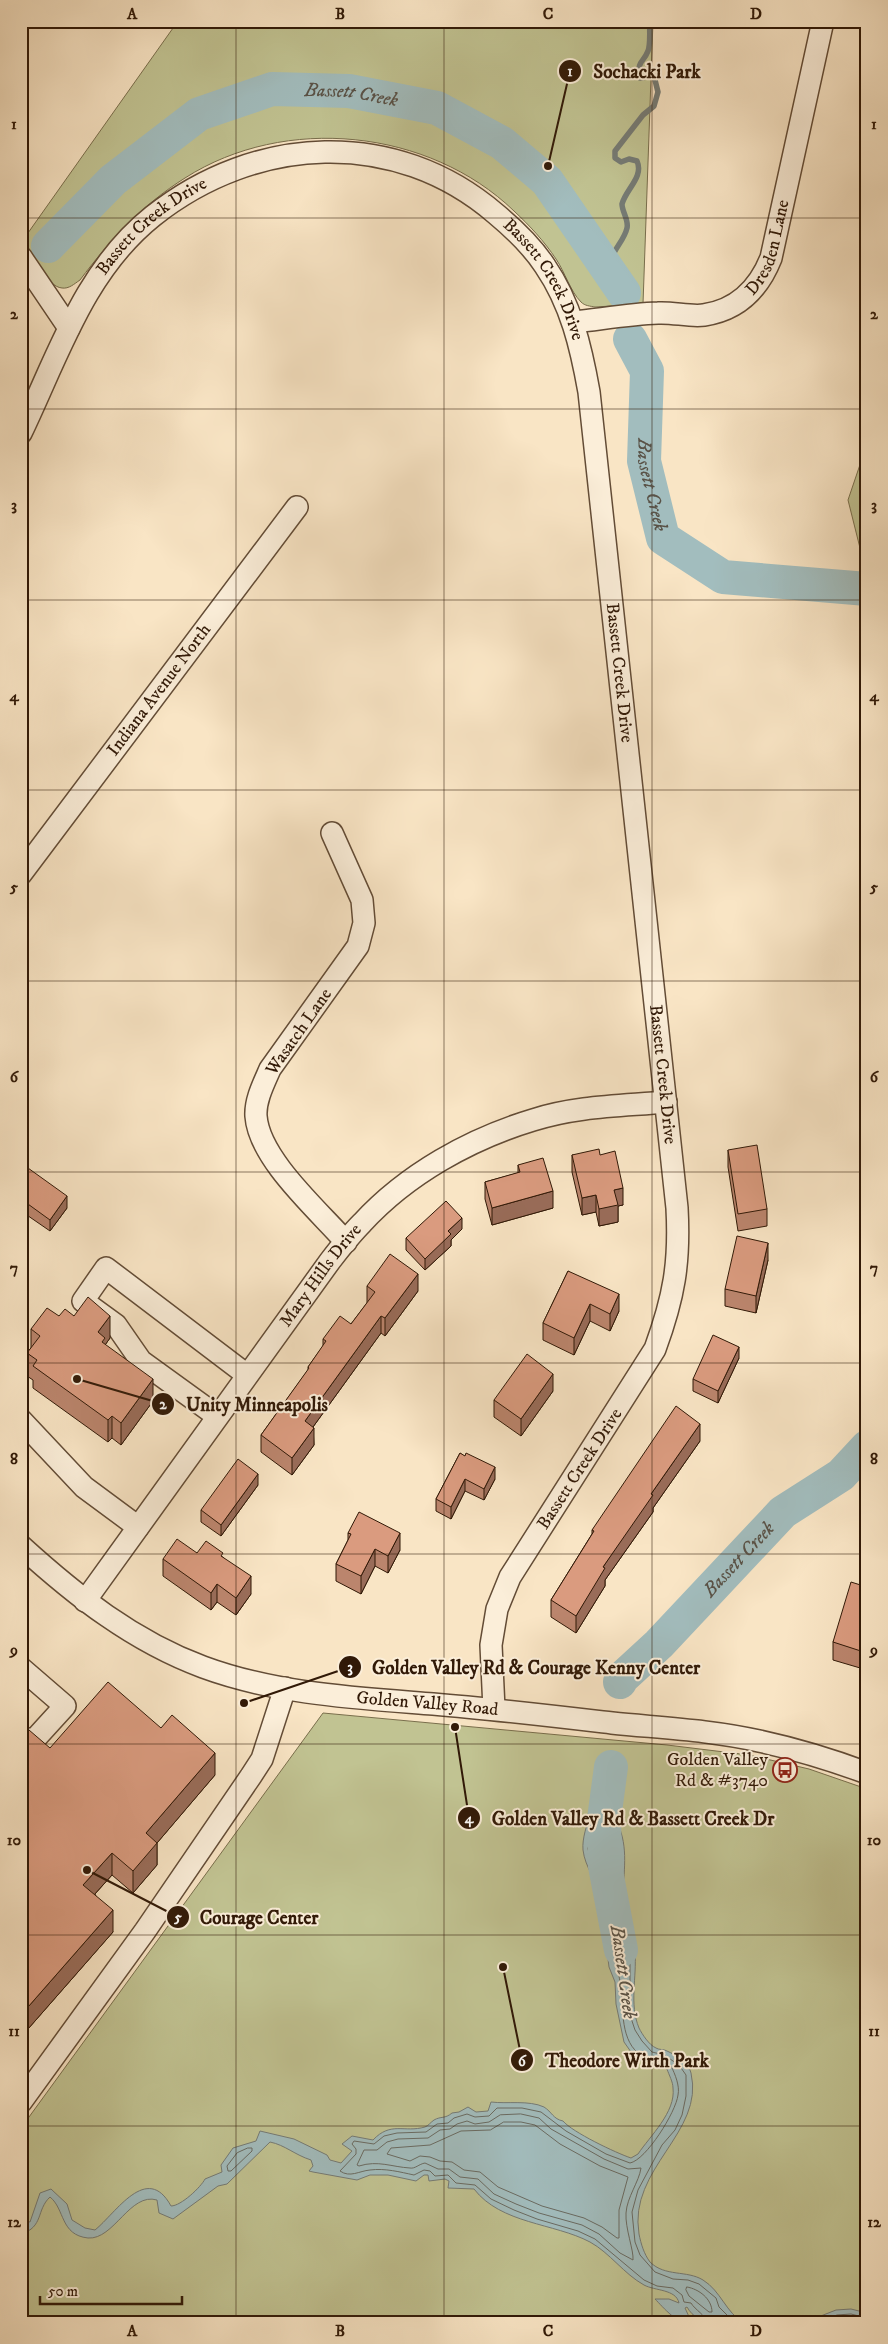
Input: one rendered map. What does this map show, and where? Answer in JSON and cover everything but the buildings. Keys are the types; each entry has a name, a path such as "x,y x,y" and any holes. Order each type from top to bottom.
{"street":[{"name":"Dresden Lane","path":"574,322 659,313 704,315 731,307 749,294 763,278 771,258 823,21"},
{"name":"Bassett Creek Drive","path":"21,432 53,358 90,287 118,249 152,217 187,191 228,171 271,157 316,151 359,153 403,162 444,178 482,202 516,231 545,266 574,322 589,392 666,1102 679,1238 677,1275 669,1312 650,1357 510,1577 497,1609 491,1645 494,1709"},
{"path":"21,257 69,328"},
{"name":"Indiana Avenue North","path":"21,874 298,507"},
{"name":"Wasatch Lane","path":"332,833 362,900 364,923 358,946 270,1069 260,1092 256,1115 261,1140 274,1161 346,1242"},
{"name":"Mary Hills Drive","path":"85,1601 217,1416 346,1242 362,1222 400,1188 442,1159 487,1137 534,1119 584,1109 666,1102"},
{"path":"217,1416 141,1361 116,1325 83,1301 106,1268 248,1375"},
{"path":"21,1420 84,1488 138,1528"},
{"name":"Golden Valley Road","path":"21,1546 85,1601 120,1625 150,1642 203,1666 249,1680 285,1688 339,1696 494,1709 758,1740 831,1759 867,1773"},
{"path":"21,1668 65,1706 34,1740 21,1738"},
{"path":"21,2102 145,1931 262,1759 285,1688"}],"green space":[{"path":"178,21 653,21 643,304 595,307 584,304 574,292 547,246 514,211 480,183 441,162 399,148 355,140 311,139 267,145 224,158 169,188 115,237 80,280 67,288 56,286 45,276 23,240"},
{"path":"867,444 867,576 848,500"},
{"path":"323,1713 667,1745 749,1755 809,1769 867,1789 867,2323 21,2323 21,2128"}],"water":[{"path":"603,1767 619,1767 621,1793 615,1819 624,1846 625,1865 623,1893 602,1896 588,1868 584,1856 583,1841 602,1777"},
{"path":"618,1903 623,1929 635,1949 634,2010 639,2028 651,2044 657,2049 666,2050 678,2057 688,2066 691,2073 692,2094 687,2114 678,2133 644,2189 639,2211 639,2234 644,2252 650,2262 662,2270 690,2275 703,2280 714,2290 733,2314 744,2323 712,2323 698,2318 687,2307 685,2308 691,2321 686,2322 676,2319 655,2299 669,2299 679,2303 674,2295 644,2285 590,2242 513,2216 485,2201 474,2189 448,2188 449,2181 445,2179 429,2181 428,2175 424,2175 416,2181 388,2175 370,2175 357,2180 313,2172 309,2171 313,2166 311,2160 270,2142 227,2184 218,2186 173,2219 159,2213 157,2200 147,2199 130,2209 106,2232 97,2237 88,2238 72,2232 64,2221 55,2202 50,2197 43,2207 37,2223 21,2234 21,2214 25,2221 30,2222 40,2193 51,2189 67,2204 72,2220 85,2228 95,2230 122,2203 142,2190 152,2189 162,2194 171,2206 185,2200 205,2179 222,2172 221,2165 233,2148 256,2141 260,2131 294,2139 327,2155 330,2160 341,2163 352,2151 342,2144 352,2136 373,2140 380,2134 392,2129 417,2129 425,2127 436,2119 459,2112 468,2107 476,2112 488,2111 491,2102 525,2103 544,2107 557,2119 585,2136 631,2158 638,2154 666,2115 673,2097 673,2088 667,2069 636,2059 624,2042 616,2004 615,1982 609,1967 607,1951 611,1933 606,1905"},
{"path":"851,2309 867,2313 867,2323 803,2323 836,2310"}],"waterway":[{"path":"608,268 612,256 627,228 622,204 636,178 639,167 637,161 629,159 621,162 615,158 615,151 643,115 654,106 658,92 654,76 640,78 639,72 640,65 649,48 650,21"},
{"name":"Bassett Creek","path":"48,246 113,180 199,114 272,89 349,91 437,108 502,143 547,181 624,293"},
{"name":"Bassett Creek","path":"630,339 647,371 644,461 663,538 723,577 867,589"},
{"name":"Bassett Creek","path":"620,1682 659,1644 783,1512 841,1475 867,1447"},
{"name":"Bassett Creek","path":"611,1767 604,1819 605,1866 621,1950"}],"place":[{"name":"Sochacki Park","path":"548,166"},
{"name":"Unity Minneapolis","path":"77,1379"},
{"name":"Golden Valley Rd & Courage Kenny Center","path":"244,1703"},
{"name":"Golden Valley Rd & Bassett Creek Dr","path":"455,1727"},
{"name":"Golden Valley Rd & #3740","path":"785,1770"},
{"name":"Courage Center","path":"87,1870"},
{"name":"Theodore Wirth Park","path":"503,1967"}]}
